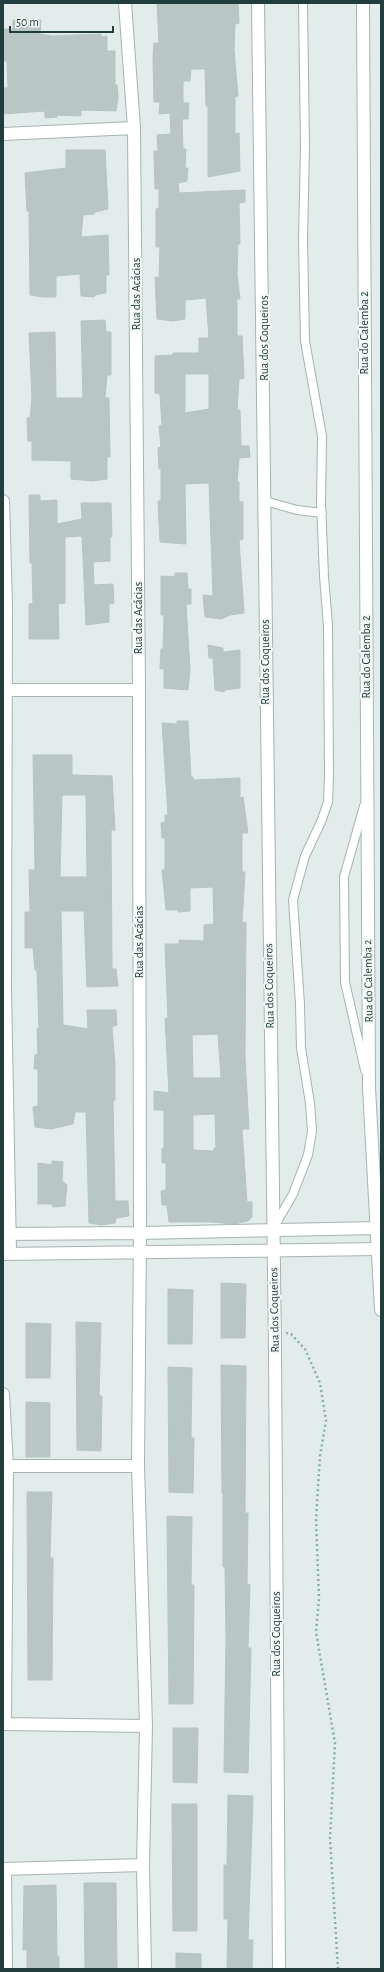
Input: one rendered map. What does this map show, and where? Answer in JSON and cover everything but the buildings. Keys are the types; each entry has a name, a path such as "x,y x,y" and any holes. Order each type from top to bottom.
{"street":[{"name":"Rua das Acácias","path":"125,3 134,128 139,690 140,1254 138,1466 146,1726 143,1865 145,1969"},
{"name":"Rua dos Coqueiros","path":"258,3 265,501 280,1969"},
{"name":"Rua do Calemba 2","path":"363,3 369,1088 378,1228 381,1310"},
{"path":"3,134 134,128"},
{"path":"3,501 6,690 6,1254 140,1254 379,1249"},
{"path":"6,690 139,690"},
{"path":"6,1234 378,1228"},
{"path":"3,1394 7,1466 4,1724 146,1726"},
{"path":"7,1466 138,1466"},
{"path":"6,1969 4,1869 143,1865"}],"lane":[{"path":"273,1230 293,1194 308,1155 312,1131 310,1103 301,1048 300,1004 293,900 305,856 321,822 328,802 329,777 328,626 324,576 322,513 322,436 305,341 303,240 305,147 303,3"},
{"path":"265,501 297,510 322,513"},
{"path":"367,798 344,877 345,982 369,1088"}],"path":[{"path":"274,1330 292,1334 305,1349 320,1383 326,1421 320,1456 316,1519 319,1599 316,1632 335,1743 330,1838 338,1969"}]}
